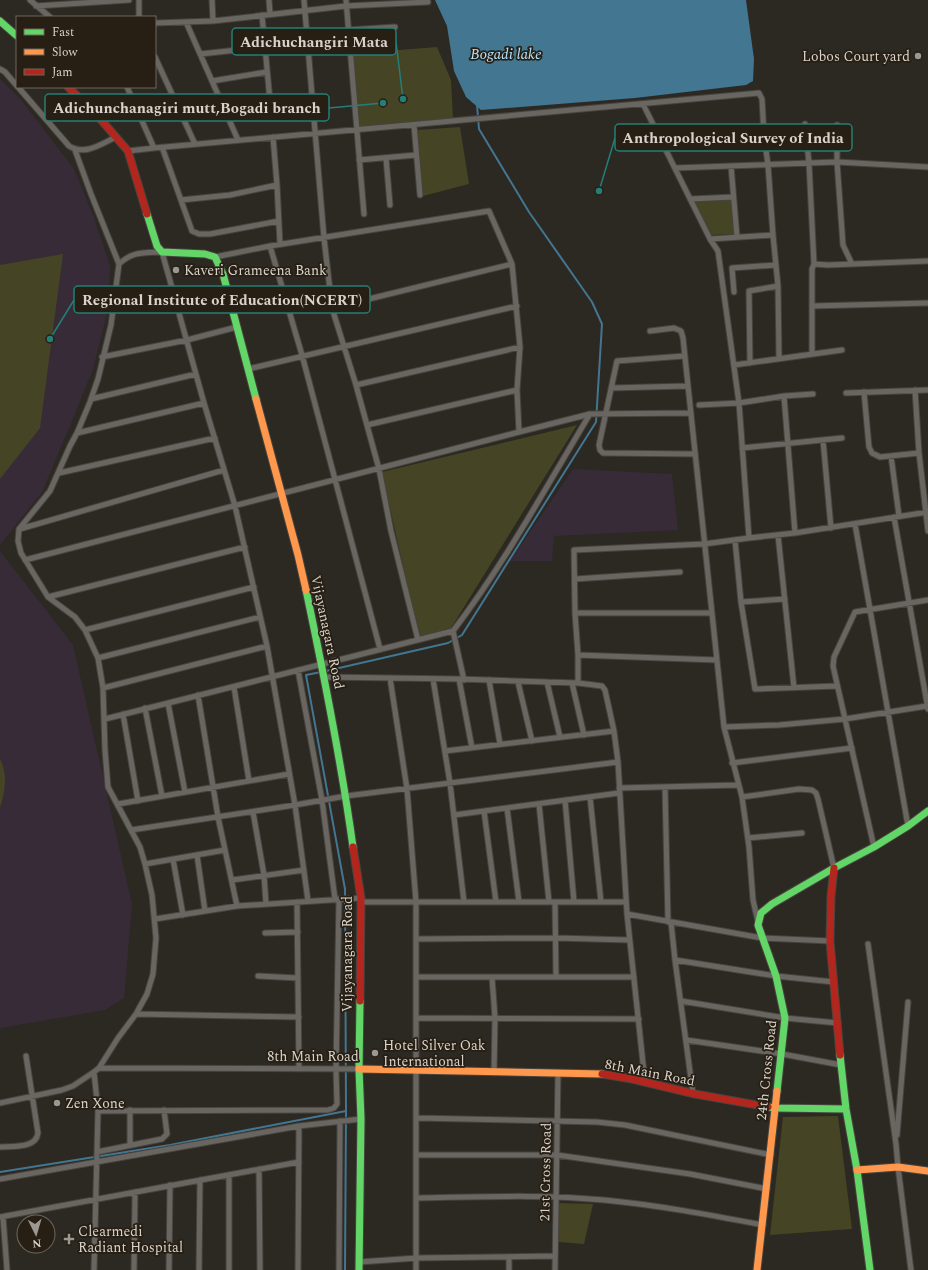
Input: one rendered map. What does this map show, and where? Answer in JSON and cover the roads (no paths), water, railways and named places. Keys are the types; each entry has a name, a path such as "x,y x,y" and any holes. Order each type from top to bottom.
{"street":[{"path":"30,0 49,16"},
{"path":"36,6 129,0"},
{"path":"139,0 139,16"},
{"path":"212,0 213,21"},
{"path":"268,0 270,14"},
{"path":"304,0 311,97 332,308 356,385 379,469 391,531 418,640"},
{"path":"156,24 213,21 305,11 346,3 428,2"},
{"path":"346,3 364,214"},
{"path":"262,15 270,101"},
{"path":"0,21 16,35"},
{"path":"186,22 238,140"},
{"path":"348,30 395,27"},
{"path":"200,54 265,47"},
{"path":"156,59 195,144"},
{"path":"0,69 5,72 16,85"},
{"path":"212,80 267,72"},
{"path":"19,88 69,146 75,150 86,151 116,137"},
{"path":"69,88 96,114 128,151 156,246 162,252 204,403 235,506 254,587 267,646 295,805 308,901"},
{"path":"127,88 154,148"},
{"path":"128,151 759,93 762,99 778,286 779,358"},
{"path":"223,106 311,97"},
{"path":"643,104 710,239 718,251 739,403 749,538"},
{"path":"805,124 809,163 814,264 812,269 812,353"},
{"path":"414,125 420,195"},
{"path":"837,125 837,162 843,245 852,264"},
{"path":"661,142 764,136"},
{"path":"273,137 280,244"},
{"path":"162,147 192,231 199,234 231,231 279,221"},
{"path":"0,1103 62,1090 73,1086 99,1068 118,1038 136,1014 147,994 152,974 156,938 152,895 140,847 108,787 103,688 98,658 85,630 76,617 48,597 21,553 18,541 19,529 50,491 91,399 98,379 110,325 119,264 75,150"},
{"path":"359,160 416,155"},
{"path":"386,158 390,205"},
{"path":"675,168 837,162 928,167"},
{"path":"731,166 737,237"},
{"path":"181,200 230,195 277,185"},
{"path":"690,198 733,197"},
{"path":"119,264 124,259 134,254 162,252 205,254 215,257 280,244 489,211 512,264 520,347 517,390 519,432"},
{"path":"710,239 773,235"},
{"path":"270,246 336,479 380,649"},
{"name":"Vijayanagara Road","path":"215,257 223,274 298,555 322,664 346,796 362,900 358,1069 361,1119 359,1270"},
{"path":"814,264 928,261"},
{"path":"332,308 512,264"},
{"path":"734,292 732,268 776,265"},
{"path":"750,363 749,291 778,286"},
{"path":"812,306 928,303"},
{"path":"248,368 517,306"},
{"path":"102,357 187,340 237,327"},
{"path":"650,331 674,328 681,331 683,338 694,454 724,727 732,763 742,797 748,838 753,900 758,925"},
{"path":"356,385 520,347"},
{"path":"734,365 842,350"},
{"path":"684,356 617,361 604,414 599,445 600,450 603,453 694,454"},
{"path":"91,399 196,374"},
{"path":"611,388 687,386"},
{"path":"367,425 517,390"},
{"path":"915,390 919,453 928,531"},
{"path":"846,393 928,390"},
{"path":"864,392 869,447 872,453 880,457 919,453"},
{"path":"700,405 739,403 784,396 813,394"},
{"path":"784,396 795,533"},
{"path":"77,433 204,403"},
{"path":"25,560 592,414 690,413"},
{"path":"105,719 454,631 474,604 592,414"},
{"path":"59,473 215,438"},
{"path":"742,448 842,438"},
{"path":"823,440 831,528"},
{"path":"724,727 779,725 845,719 888,711 928,707 909,603 896,516 891,456"},
{"path":"19,529 224,470"},
{"path":"578,683 574,550 704,544 831,528 927,512"},
{"path":"855,524 908,826"},
{"path":"778,535 794,688"},
{"path":"736,540 741,602 755,690 837,686"},
{"path":"48,597 244,547"},
{"path":"574,579 680,572"},
{"path":"85,630 254,587"},
{"path":"741,602 785,599"},
{"path":"874,847 837,686 833,666 834,657 855,612 928,600"},
{"path":"575,613 712,613"},
{"path":"98,658 260,617"},
{"path":"454,631 472,748"},
{"path":"103,688 267,646"},
{"path":"578,655 717,660"},
{"path":"98,1111 320,1110 334,1108 337,1104 337,899 322,800 298,670"},
{"path":"324,677 489,680 578,683 602,686 605,690 614,731 618,762 627,914 645,1082"},
{"path":"390,678 406,789 416,902 416,1270"},
{"path":"433,679 450,783 464,902"},
{"path":"489,680 500,744"},
{"path":"518,682 532,741"},
{"path":"547,682 560,738"},
{"path":"572,683 584,735"},
{"path":"234,687 249,781"},
{"path":"198,695 218,817 237,906"},
{"path":"168,703 185,792"},
{"path":"145,708 162,796"},
{"path":"123,714 138,801"},
{"path":"445,751 614,731"},
{"path":"732,763 852,748"},
{"path":"131,830 253,812 346,796 618,762"},
{"path":"118,804 289,774"},
{"path":"454,815 590,797 619,791 665,787 738,785"},
{"path":"665,787 669,922 693,1094"},
{"path":"742,797 806,789 812,790 818,799 834,868 831,896 830,940 841,1065 846,1109 857,1170 870,1270"},
{"path":"590,797 601,902"},
{"path":"565,800 574,902"},
{"path":"539,804 549,902"},
{"path":"507,808 519,902"},
{"path":"484,811 496,902"},
{"path":"758,925 761,913 766,908 834,868 874,847 908,826 928,811"},
{"path":"253,812 264,875 266,904"},
{"path":"748,838 802,833"},
{"path":"145,864 226,850"},
{"path":"197,855 205,911"},
{"path":"173,859 183,915"},
{"path":"232,880 304,870"},
{"path":"155,919 237,906 337,899 416,902 626,902"},
{"path":"297,902 299,1069"},
{"path":"556,902 556,977"},
{"path":"627,914 762,938 830,940"},
{"name":"24th Cross Road","path":"757,1270 771,1155 785,1018 776,976 758,925"},
{"path":"265,933 298,932"},
{"path":"417,939 556,938 630,940"},
{"path":"868,944 896,1144 911,1270"},
{"path":"675,960 776,976 834,982"},
{"path":"258,976 298,978"},
{"path":"417,977 634,977"},
{"path":"492,977 495,1018 494,1072"},
{"path":"681,1001 785,1018 838,1023"},
{"path":"896,1144 908,1002"},
{"path":"136,1014 299,1017"},
{"path":"417,1018 639,1019"},
{"path":"686,1040 782,1054 841,1065"},
{"path":"0,1147 27,1144 34,1142 38,1138 26,1056"},
{"name":"8th Main Road","path":"99,1068 358,1069 604,1074 693,1094 775,1108 846,1109"},
{"path":"94,1072 98,1111 94,1270"},
{"name":"21st Cross Road","path":"555,1270 558,1073"},
{"path":"130,1110 130,1145"},
{"path":"96,1152 162,1139 167,1134 164,1110"},
{"path":"417,1118 597,1122 624,1125 771,1155"},
{"path":"0,1179 299,1126 361,1119"},
{"path":"339,1270 340,1121"},
{"path":"298,1270 299,1126"},
{"path":"416,1154 557,1155 690,1174 767,1189"},
{"path":"7,1270 1,1217 299,1162"},
{"path":"857,1170 898,1167 928,1171"},
{"path":"259,1169 260,1270"},
{"path":"229,1175 229,1270"},
{"path":"199,1270 200,1180"},
{"path":"168,1270 170,1186"},
{"path":"134,1270 135,1192"},
{"path":"417,1198 557,1197 604,1200 642,1204 763,1225"},
{"path":"359,1262 416,1258 555,1256"},
{"path":"510,1257 510,1270"}],"water":[{"name":"Bogadi lake","path":"435,0 746,0 754,59 753,81 746,85 635,98 481,110 466,97 454,71 447,26"}],"waterway":[{"path":"326,671 448,643 462,635 596,422 602,324 592,302 529,212 479,129 477,105"},
{"path":"0,1172 170,1145 346,1111 345,889 306,675 321,672"},
{"path":"345,1270 346,1111"}],"place":[{"name":"Lobos Court yard","path":"918,56"},
{"name":"Adichuchangiri Mata","path":"403,99"},
{"name":"Adichunchanagiri mutt,Bogadi branch","path":"383,103"},
{"name":"Anthropological Survey of India","path":"599,191"},
{"name":"Kaveri Grameena Bank","path":"176,270"},
{"name":"Regional Institute of Education(NCERT)","path":"50,339"},
{"name":"Hotel Silver Oak International","path":"375,1053"},
{"name":"Zen Xone","path":"57,1103"},
{"name":"Clearmedi Radiant Hospital","path":"69,1239"}]}
